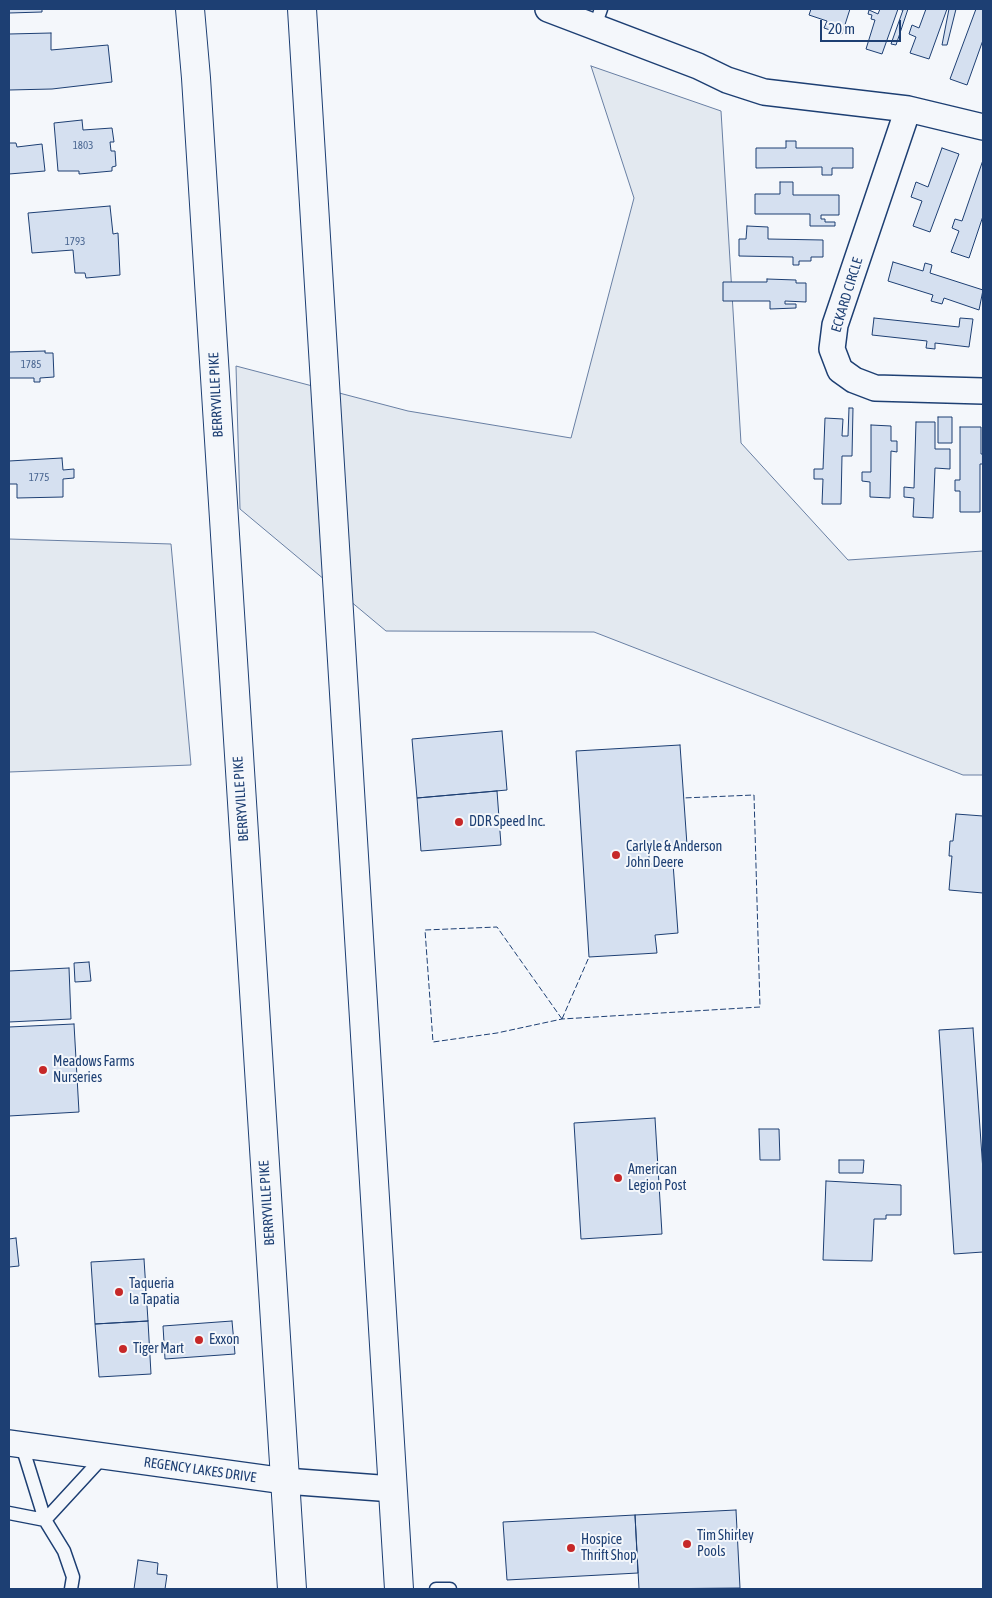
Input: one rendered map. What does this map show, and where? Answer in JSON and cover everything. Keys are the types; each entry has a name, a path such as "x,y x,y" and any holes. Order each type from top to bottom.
{"highway":[{"name":"BERRYVILLE PIKE","path":"190,9 196,78 292,1589"},
{"path":"302,9 399,1589"}],"street":[{"path":"548,9 598,18 727,80 764,92 908,109 983,126"},
{"name":"ECKARD CIRCLE","path":"908,109 835,325 832,349 840,370 854,380 875,388 983,391"},
{"name":"REGENCY LAKES DRIVE","path":"15,1445 285,1482 393,1488"}],"lane":[{"path":"15,1445 45,1520 64,1551 73,1577 71,1589"},
{"path":"45,1520 103,1457"},
{"path":"9,1513 45,1520"},
{"path":"436,1589 450,1589"}],"shaded area":[{"path":"591,66 721,111 741,443 848,560 983,551 983,775 963,775 594,632 386,631 240,509 236,366 408,411 571,438 634,198"},
{"path":"9,539 171,544 191,765 9,772"}],"building":[{"path":"9,9 42,9 42,12 9,13"},
{"path":"811,9 850,9 842,34 824,28 827,21 809,15"},
{"path":"880,9 898,9 882,54 866,49 875,20 871,19 872,15 868,14 869,10 878,14"},
{"path":"898,9 908,9 896,45 891,44 903,10"},
{"path":"926,9 947,9 929,59 910,53 916,37 909,34 912,25 919,28"},
{"path":"949,9 956,9 947,45 942,45"},
{"path":"976,9 983,9 983,40 967,85 950,79"},
{"path":"51,33 51,50 108,45 112,82 52,89 9,90 9,34"},
{"path":"82,120 83,130 112,128 114,142 110,142 111,151 115,151 116,166 112,167 112,171 79,174 79,171 58,171 54,123"},
{"path":"786,141 796,141 796,148 853,148 853,168 832,168 832,175 822,175 822,167 756,168 756,148 786,148"},
{"path":"9,143 16,143 17,147 42,144 45,171 9,174"},
{"path":"942,148 959,154 930,232 913,226 922,201 911,197 916,182 928,187"},
{"path":"983,160 983,216 969,258 951,252 959,231 952,228 955,219 962,221"},
{"path":"780,182 793,182 793,195 839,195 839,215 821,215 821,219 825,219 825,222 835,222 835,226 810,226 810,214 755,214 755,194 780,194"},
{"path":"110,206 113,234 118,233 120,275 86,278 85,273 75,273 73,250 32,253 28,213"},
{"path":"747,226 768,227 768,239 823,240 823,257 811,257 811,261 799,261 799,265 793,265 793,257 739,256 739,239 746,239"},
{"path":"893,262 923,271 925,263 932,265 930,273 983,290 979,310 944,298 942,304 931,301 933,295 888,281"},
{"path":"767,279 796,280 796,283 806,283 806,302 785,301 785,304 796,304 796,308 770,309 770,301 723,301 723,282 767,282"},
{"path":"874,318 959,327 960,318 973,319 969,347 935,343 935,349 926,348 927,341 872,335"},
{"path":"45,351 45,353 53,353 54,377 40,378 40,382 34,382 34,378 9,378 9,352"},
{"path":"849,408 853,408 852,456 842,456 841,504 822,504 823,479 814,479 814,469 823,469 825,418 843,419 842,436 848,436"},
{"path":"938,417 952,417 952,443 938,443"},
{"path":"916,422 935,422 935,449 950,449 950,469 935,468 933,518 913,517 914,498 904,497 904,487 914,488"},
{"path":"871,425 891,426 891,441 897,441 897,452 891,451 890,498 870,497 870,482 862,481 862,472 871,472"},
{"path":"960,427 981,427 983,464 980,464 980,512 960,512 960,491 955,491 955,480 960,480"},
{"path":"62,458 63,470 74,469 74,478 63,479 63,497 17,498 17,484 9,484 9,461"},
{"path":"502,731 507,790 417,798 412,739"},
{"name":"Carlyle & Anderson John Deere","path":"680,745 687,845 649,847 649,864 673,863 678,933 655,935 657,953 589,957 576,751"},
{"name":"DDR Speed Inc.","path":"497,791 501,845 421,851 417,798"},
{"path":"956,814 983,816 983,893 949,890 952,856 949,856 950,841 953,841"},
{"path":"89,962 91,981 75,982 74,963"},
{"path":"69,968 71,1019 9,1022 9,971"},
{"name":"Meadows Farms Nurseries","path":"74,1024 79,1112 9,1116 9,1027"},
{"path":"973,1028 983,1171 983,1252 954,1254 939,1030"},
{"name":"American Legion Post","path":"655,1118 662,1234 581,1239 574,1123"},
{"path":"759,1129 779,1129 780,1160 760,1160"},
{"path":"839,1160 864,1160 863,1173 839,1173"},
{"path":"826,1181 901,1185 901,1215 886,1215 886,1219 874,1219 872,1261 823,1260"},
{"path":"16,1238 19,1266 9,1267 9,1239"},
{"name":"Taqueria la Tapatia","path":"144,1259 148,1321 95,1324 91,1262"},
{"name":"Tiger Mart","path":"148,1321 151,1374 99,1377 95,1324"},
{"name":"Exxon","path":"232,1321 235,1354 165,1359 163,1326"},
{"name":"Tim Shirley Pools","path":"736,1510 740,1588 639,1589 635,1515"},
{"name":"Hospice Thrift Shop","path":"635,1515 638,1573 507,1580 503,1522"},
{"path":"138,1560 158,1563 157,1574 167,1575 165,1589 134,1589"}],"fence":[{"path":"562,1019 497,927 425,930 433,1042 497,1033 562,1019 760,1007 754,795 683,798"},
{"path":"562,1019 589,957"}],"place":[{"name":"DDR Speed Inc.","path":"459,822"},
{"name":"Carlyle & Anderson John Deere","path":"616,855"},
{"name":"Meadows Farms Nurseries","path":"43,1070"},
{"name":"American Legion Post","path":"618,1178"},
{"name":"Taqueria la Tapatia","path":"119,1292"},
{"name":"Exxon","path":"199,1340"},
{"name":"Tiger Mart","path":"123,1349"},
{"name":"Tim Shirley Pools","path":"687,1544"},
{"name":"Hospice Thrift Shop","path":"571,1548"}]}
